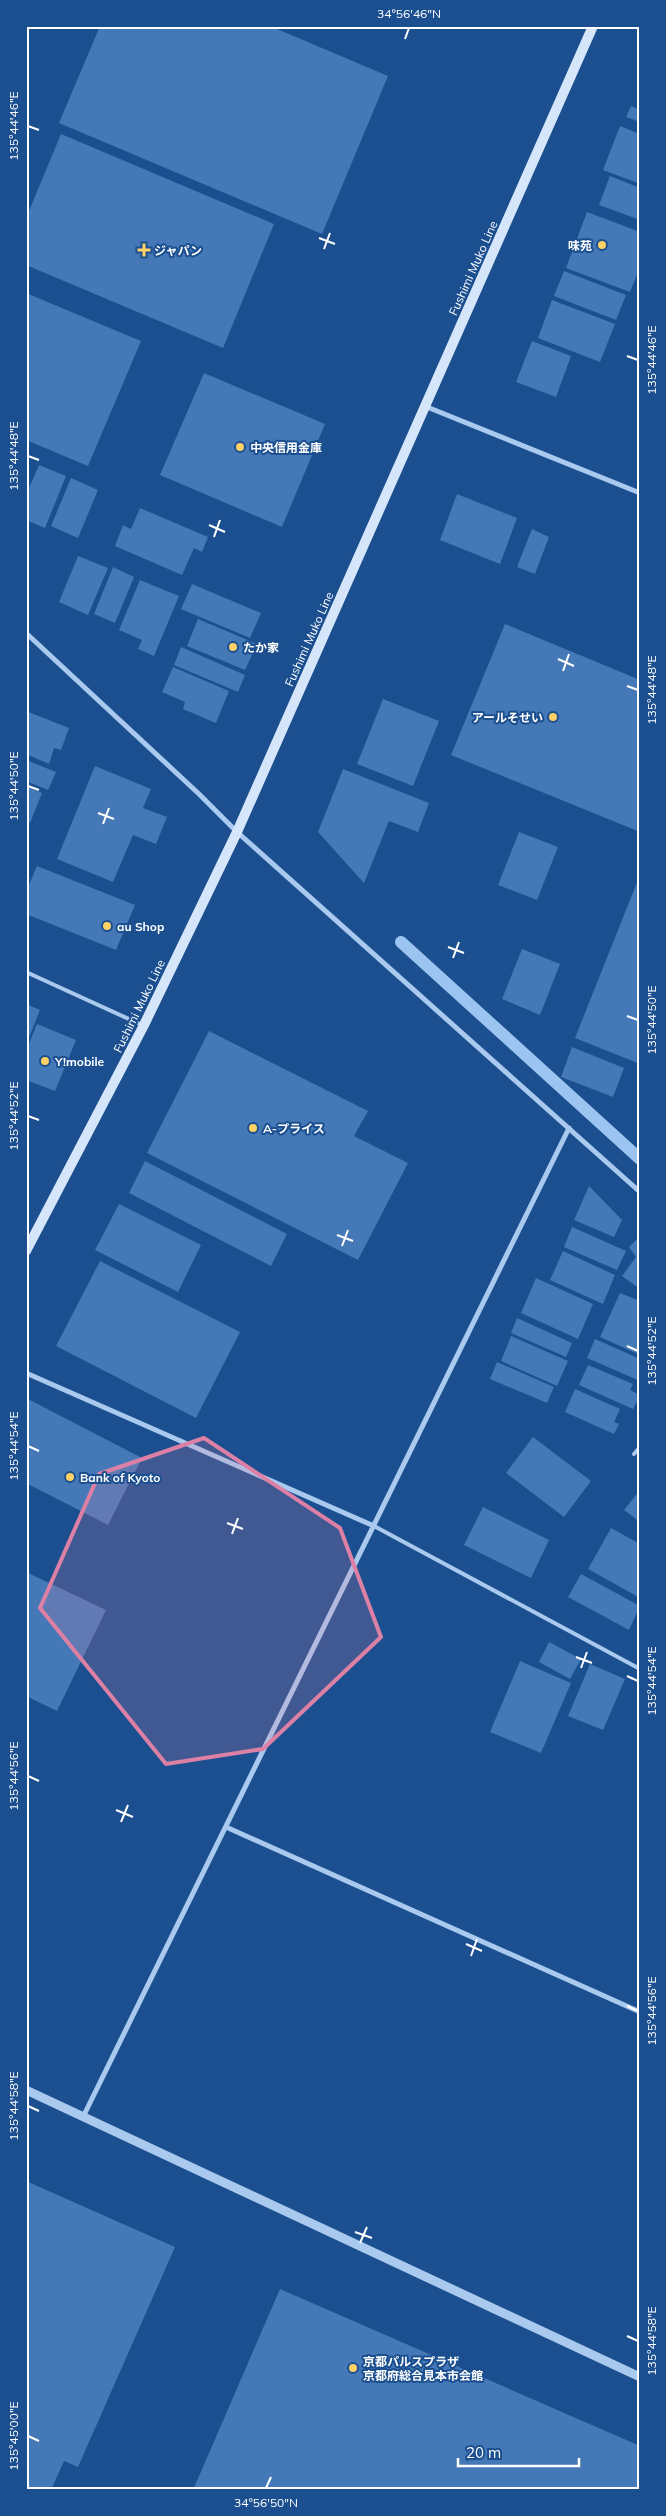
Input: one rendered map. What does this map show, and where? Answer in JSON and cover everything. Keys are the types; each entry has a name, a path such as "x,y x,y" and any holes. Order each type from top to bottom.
{"main road":[{"name":"Fushimi Muko Line","path":"26,1251 144,1026 237,832 427,407 593,26"}],"street":[{"path":"427,407 640,493"},
{"path":"26,633 199,794 237,832 640,1192"},
{"path":"83,2116 569,1128"},
{"path":"26,1373 374,1526"},
{"path":"226,1827 640,2012"},
{"path":"26,2090 640,2377"}],"lane":[{"path":"26,972 144,1026"},
{"path":"634,1454 640,1448"},
{"path":"374,1526 640,1669"}],"highlighted area":[{"path":"204,1438 340,1528 381,1637 263,1749 166,1764 40,1608 99,1474"}],"building":[{"path":"100,26 270,26 388,76 322,234 59,123"},
{"path":"631,106 640,110 640,122 626,117"},
{"path":"620,126 640,134 638,183 603,170"},
{"path":"61,134 274,224 223,348 26,265 26,218"},
{"path":"610,176 640,188 640,220 599,205"},
{"path":"587,212 640,232 640,267 630,292 566,268"},
{"path":"564,271 626,295 616,320 554,296"},
{"path":"26,293 141,341 88,466 26,440"},
{"path":"552,300 615,324 600,362 538,338"},
{"path":"532,341 571,356 556,397 516,382"},
{"path":"204,373 325,424 282,527 160,475"},
{"path":"39,465 66,476 45,528 26,520 26,495"},
{"path":"71,478 98,490 78,538 51,526"},
{"path":"457,494 517,518 500,564 440,540"},
{"path":"140,508 208,537 202,552 194,548 182,575 115,546 123,525 131,529"},
{"path":"532,529 549,537 535,574 517,567"},
{"path":"78,556 108,568 88,615 59,602"},
{"path":"113,567 134,577 115,623 94,614"},
{"path":"140,580 179,596 154,656 138,649 142,640 119,630"},
{"path":"192,584 261,613 250,638 181,609"},
{"path":"198,619 257,644 245,670 187,646"},
{"name":"アールそせい","path":"505,624 640,680 640,832 451,755"},
{"path":"181,647 245,675 238,692 174,665"},
{"path":"173,667 229,691 216,723 183,709 185,702 162,692"},
{"path":"383,699 439,721 413,786 357,764"},
{"path":"26,711 69,728 61,750 54,748 49,764 26,754"},
{"path":"26,760 56,772 48,790 26,781"},
{"path":"95,766 151,789 143,808 167,817 156,844 133,835 113,882 57,859"},
{"path":"343,769 429,803 418,832 389,821 364,883 318,832"},
{"path":"26,786 42,793 30,823 26,821"},
{"path":"519,832 558,847 537,900 498,885"},
{"path":"37,866 135,905 116,950 26,914 26,892"},
{"path":"640,875 640,1064 575,1038"},
{"path":"522,949 560,964 540,1015 502,999"},
{"path":"26,1004 40,1010 26,1045"},
{"path":"37,1024 76,1040 55,1091 26,1080 26,1051"},
{"path":"209,1031 368,1111 354,1136 408,1163 358,1260 147,1153"},
{"path":"572,1047 624,1068 613,1097 561,1077"},
{"path":"145,1161 287,1234 271,1266 129,1193"},
{"path":"589,1186 622,1220 614,1237 574,1220"},
{"path":"119,1204 201,1245 178,1292 95,1250"},
{"path":"572,1227 626,1251 617,1270 564,1247"},
{"path":"640,1236 640,1289 622,1276 636,1257 629,1247"},
{"path":"563,1251 615,1275 603,1304 550,1280"},
{"path":"100,1261 240,1332 196,1418 56,1346"},
{"path":"536,1278 593,1304 578,1339 521,1313"},
{"path":"620,1293 640,1301 640,1355 600,1337"},
{"path":"517,1318 572,1343 566,1357 511,1333"},
{"path":"511,1336 568,1361 557,1386 501,1361"},
{"path":"595,1339 640,1359 640,1381 587,1358"},
{"path":"497,1362 554,1387 547,1403 490,1379"},
{"path":"588,1365 633,1384 630,1390 640,1395 633,1409 579,1385"},
{"path":"575,1389 620,1409 614,1422 619,1424 614,1434 565,1412"},
{"path":"26,1398 142,1458 108,1525 26,1483"},
{"path":"533,1437 591,1481 564,1517 506,1473"},
{"path":"640,1490 640,1522 624,1510"},
{"path":"483,1507 549,1540 531,1578 464,1545"},
{"path":"611,1528 640,1544 640,1598 588,1569"},
{"path":"26,1572 106,1610 57,1711 26,1696"},
{"path":"581,1574 640,1606 629,1630 568,1597"},
{"path":"549,1642 581,1659 570,1679 539,1662"},
{"path":"520,1661 571,1683 541,1753 490,1732"},
{"path":"590,1664 625,1679 603,1730 568,1716"},
{"path":"26,2181 175,2247 78,2467 64,2461 51,2490 26,2490"},
{"name":"京都パルスプラザ 京都府総合見本市会館","path":"280,2289 640,2446 640,2490 193,2490"}],"waterway":[{"path":"401,942 640,1159"}],"place":[{"name":"味苑","path":"602,245"},
{"name":"ジャパン","path":"144,250"},
{"name":"中央信用金庫","path":"240,447"},
{"name":"たか家","path":"233,647"},
{"name":"アールそせい","path":"553,717"},
{"name":"au Shop","path":"107,926"},
{"name":"Y!mobile","path":"45,1061"},
{"name":"A-プライス","path":"253,1128"},
{"name":"Bank of Kyoto","path":"70,1477"},
{"name":"京都パルスプラザ 京都府総合見本市会館","path":"353,2368"}]}
